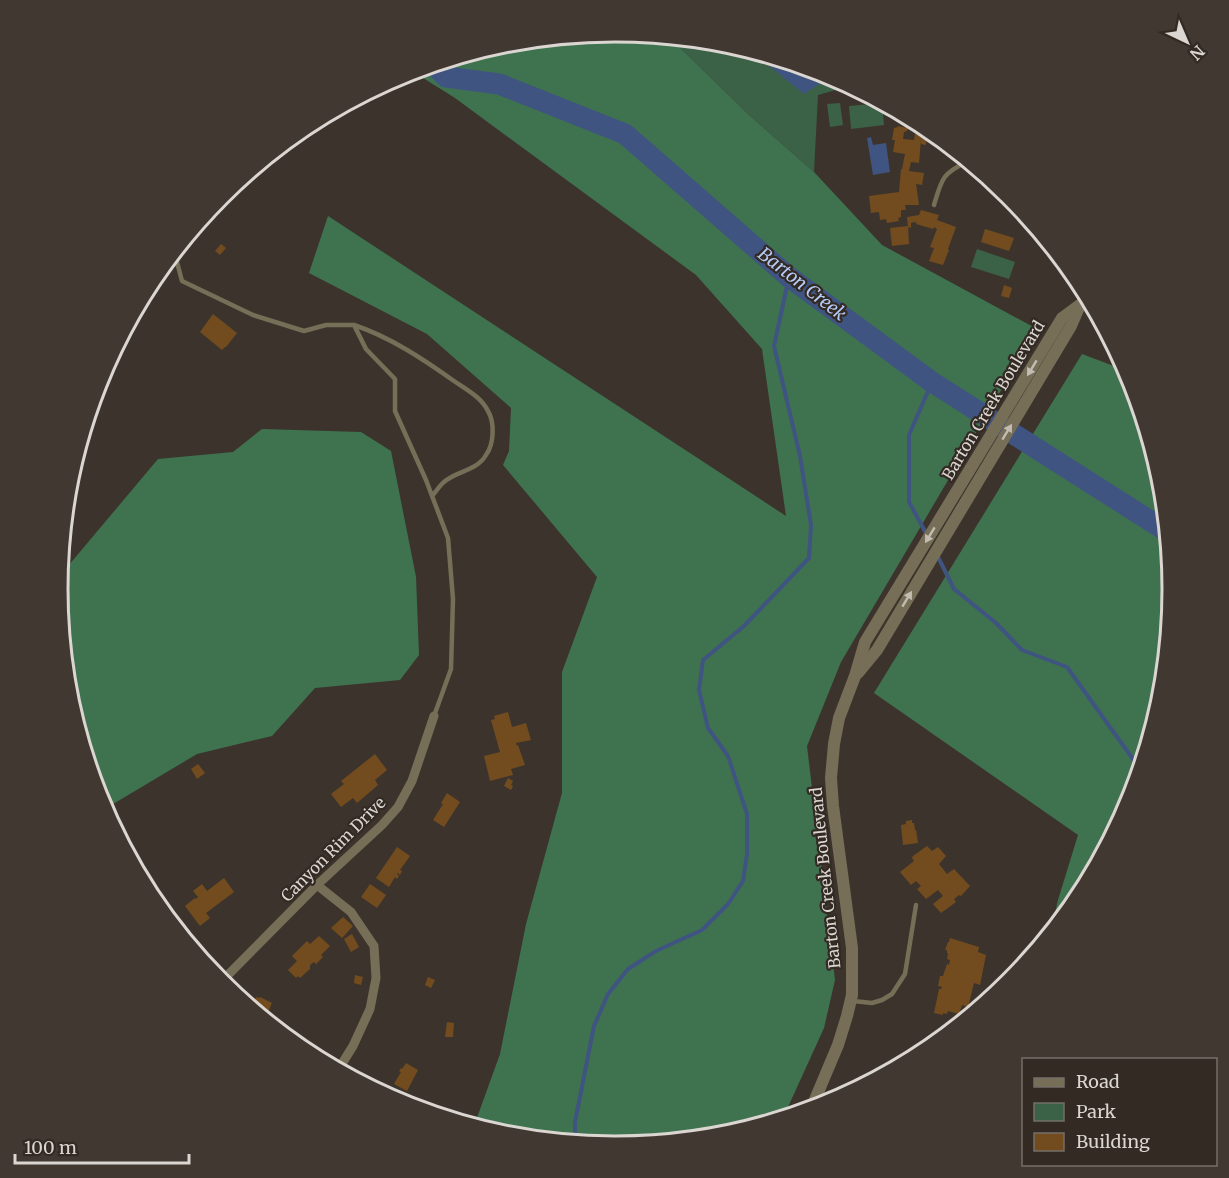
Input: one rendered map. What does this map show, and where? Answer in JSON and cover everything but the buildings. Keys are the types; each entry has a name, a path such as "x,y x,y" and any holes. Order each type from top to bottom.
{"street":[{"name":"Barton Creek Boulevard","path":"816,1097 848,1016 852,972 852,948 831,778 839,718 865,642 1067,322 1081,304"},
{"name":"Barton Creek Boulevard","path":"855,676 877,650 1067,322"},
{"name":"Canyon Rim Drive","path":"227,975 398,807 412,781 434,716"},
{"path":"318,885 351,912 374,946 376,978 370,1009 343,1064"}],"lane":[{"path":"934,205 942,179 960,165"},
{"path":"177,262 182,281 253,315 304,331 326,325 354,326 373,332 431,364 479,398 489,412 493,426 487,455 479,463 444,482 432,496"},
{"path":"354,326 366,349 395,379 395,411 448,538 453,599 451,669 434,716"},
{"path":"850,1001 872,1003 882,1000 891,994 905,974 916,905"}],"green space":[{"path":"614,42 678,46 749,115 814,172 882,245 1037,329 841,662 807,746 835,980 824,1028 788,1108 721,1125 650,1135 579,1135 543,1131 477,1118 500,1054 526,924 562,793 562,672 597,577 503,465 509,451 511,408 427,334 309,273 328,216 786,516 762,349 696,275 455,98 422,77 473,61 543,47"},
{"path":"678,46 756,61 790,71 837,90 818,95 814,172 749,115"},
{"path":"840,103 843,125 830,127 827,104"},
{"path":"868,104 883,112 884,125 851,129 849,106"},
{"path":"977,249 1015,262 1009,279 971,267"},
{"path":"1082,354 1114,366 1143,447 1157,518 1162,589 1157,660 1143,731 1120,798 1088,863 1055,912 1078,835 874,693"},
{"path":"262,429 361,432 391,451 416,577 419,655 400,680 315,688 272,736 197,754 112,805 86,731 78,696 69,625 69,565 158,459 233,452"}],"water":[{"path":"767,64 821,83 804,94"},
{"path":"871,137 873,145 886,143 890,172 873,175 867,138"}],"waterway":[{"name":"Barton Creek","path":"440,71 446,77 499,84 625,134 789,277 932,382 1158,526"},
{"path":"575,1135 575,1122 594,1026 608,994 628,969 656,951 702,930 728,904 743,881 747,854 747,814 728,756 708,728 699,690 703,660 744,626 809,558 811,525 800,456 774,346 789,277"},
{"path":"927,535 909,502 909,435 932,382"},
{"path":"937,555 954,589 996,623 1022,650 1067,667 1134,760"}]}
